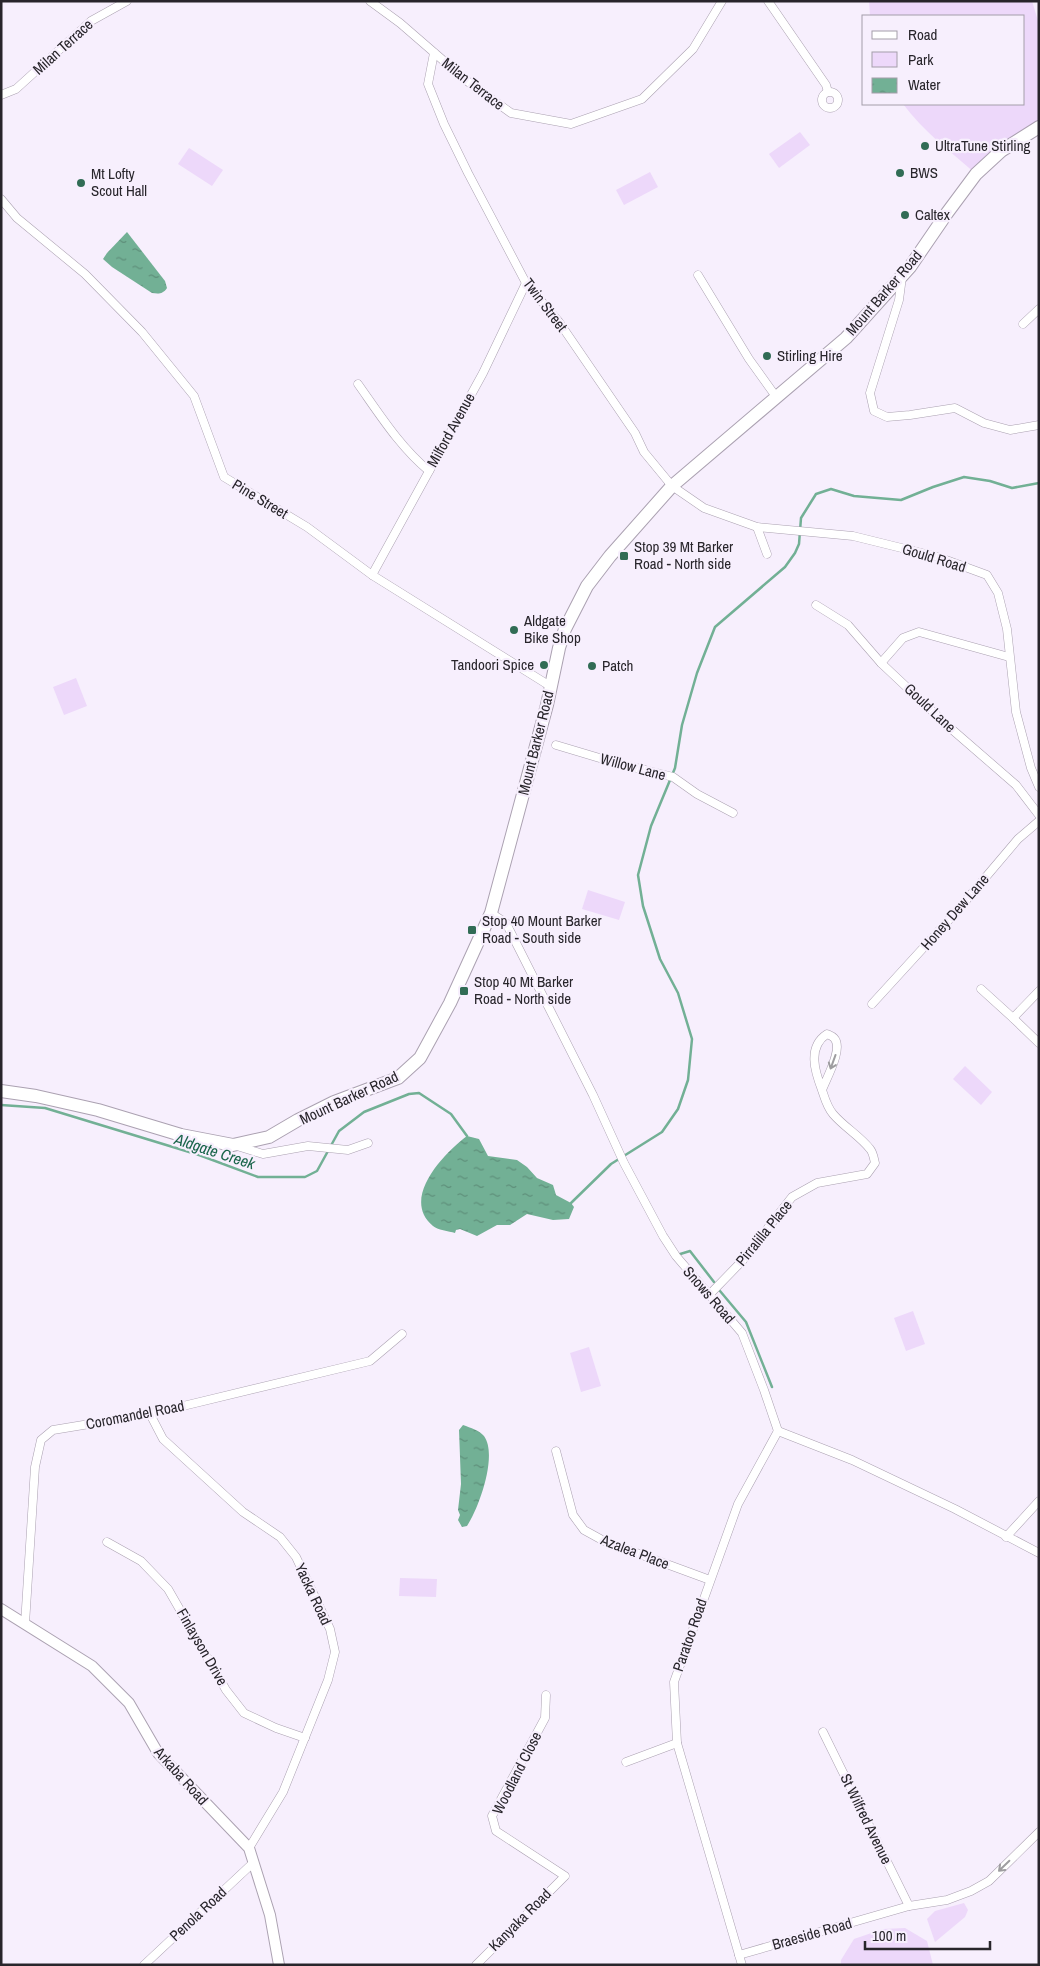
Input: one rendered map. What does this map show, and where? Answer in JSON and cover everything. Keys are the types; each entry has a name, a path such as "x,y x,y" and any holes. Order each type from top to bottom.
{"main road":[{"name":"Mount Barker Road","path":"1,1091 36,1096 98,1110 181,1135 233,1145 269,1137 334,1102 398,1078 420,1058 450,1003 491,913 565,629 587,586 610,556 672,486 846,338 902,277 976,174 1001,151 1039,127"}],"street":[{"name":"Milan Terrace","path":"1,95 16,89 90,21 127,1"},
{"name":"Milan Terrace","path":"370,1 400,24 467,82 510,113 571,124 642,99 694,49 722,1"},
{"path":"768,1 826,85 828,92"},
{"name":"Twin Street","path":"434,53 428,84 431,92 468,173 526,283 559,322 635,433 644,452 672,486"},
{"name":"Pine Street","path":"1,199 17,218 85,274 142,332 194,396 224,477 306,527 372,575 550,686"},
{"path":"698,276 777,398"},
{"path":"902,277 899,300 870,393 874,411 887,417 910,416 955,408 984,424 1010,430 1039,425"},
{"name":"Milford Avenue","path":"372,575 483,373 526,283"},
{"path":"1023,324 1039,309"},
{"path":"358,384 390,430 418,462 429,471"},
{"name":"Gould Road","path":"672,486 704,508 757,527 853,536 938,557 987,575 998,593 1006,629 1016,712 1031,768 1039,787"},
{"path":"757,527 767,554"},
{"name":"Gould Lane","path":"816,605 848,626 881,663 948,726 1016,784 1039,815"},
{"path":"881,663 903,638 919,632 1009,657"},
{"name":"Willow Lane","path":"556,744 669,776 697,794 733,813"},
{"name":"Honey Dew Lane","path":"872,1004 957,911 1018,839 1039,821"},
{"name":"Snows Road","path":"491,913 506,923 593,1094 624,1163 663,1236 676,1256 742,1332 778,1432"},
{"path":"981,989 1039,1044"},
{"path":"1013,1018 1039,991"},
{"name":"Pirralilla Place","path":"710,1294 742,1260 792,1197 817,1183 867,1174 875,1163 872,1150 833,1114 825,1103 814,1066 814,1053 819,1039 826,1034 834,1038 838,1046 834,1062 822,1090"},
{"path":"233,1145 263,1154 308,1146 348,1150 368,1143"},
{"name":"Coromandel Road","path":"25,1624 35,1467 42,1440 53,1430 150,1414 370,1361 402,1334"},
{"name":"Yacka Road","path":"150,1414 162,1439 243,1512 280,1538 296,1557 330,1628 335,1652 328,1680 283,1792 249,1848"},
{"path":"778,1432 852,1460 955,1509 1006,1537 1039,1552"},
{"name":"Paratoo Road","path":"742,1965 677,1743 674,1682 738,1504 778,1432"},
{"name":"Azalea Place","path":"556,1451 573,1515 584,1530 604,1541 710,1580"},
{"path":"1006,1537 1039,1501"},
{"name":"Finlayson Drive","path":"107,1542 141,1561 168,1589 226,1690 244,1713 276,1728 305,1738"},
{"name":"Arkaba Road","path":"1,1609 92,1666 130,1704 158,1753 249,1848"},
{"name":"Woodland Close","path":"546,1695 545,1718 492,1816 496,1831 565,1876"},
{"name":"St Wilfred Avenue","path":"823,1732 909,1906"},
{"path":"626,1762 677,1743"},
{"name":"Braeside Road","path":"739,1955 909,1906 947,1900 971,1891 989,1881 1039,1832"},
{"path":"249,1848 252,1863 270,1915 279,1965"},
{"name":"Penola Road","path":"144,1965 252,1863"},
{"name":"Kanyaka Road","path":"476,1965 565,1876"}],"green space":[{"path":"869,1 1032,1 1039,24 1039,127 976,174 928,132 904,105 1025,105 1025,15 870,15"},
{"path":"800,132 810,145 779,168 769,154"},
{"path":"189,148 223,170 212,186 178,164"},
{"path":"650,172 658,187 624,205 616,190"},
{"path":"76,678 87,706 64,715 53,687"},
{"path":"588,890 625,902 619,920 582,909"},
{"path":"965,1066 992,1092 981,1105 953,1079"},
{"path":"913,1311 925,1344 906,1351 894,1318"},
{"path":"589,1347 601,1386 581,1392 570,1353"},
{"path":"400,1578 437,1579 436,1597 399,1596"},
{"path":"964,1903 968,1910 965,1917 935,1942 927,1919 935,1911"},
{"path":"905,1928 927,1941 933,1965 841,1965 841,1960 854,1939 883,1929"}],"water":[{"path":"127,232 165,281 167,288 162,292 152,293 103,259"},
{"path":"467,1136 479,1139 488,1156 517,1160 537,1178 553,1185 556,1195 571,1203 574,1207 569,1219 553,1220 527,1214 510,1225 497,1225 477,1236 460,1229 456,1230 455,1233 433,1226 424,1215 421,1203 423,1190 437,1165 447,1153"},
{"path":"463,1425 484,1436 488,1445 489,1456 485,1481 477,1507 467,1526 462,1527 458,1520 460,1515 458,1510 461,1484 459,1430"}],"waterway":[{"path":"571,1203 611,1164 662,1132 678,1109 688,1080 692,1039 678,993 660,959 643,906 638,875 651,826 675,768 682,725 697,673 715,627 785,567 799,544 801,518 816,494 831,489 854,496 901,500 964,477 990,481 1012,488 1039,483"},
{"name":"Aldgate Creek","path":"1,1105 45,1108 199,1155 258,1177 305,1177 317,1171 339,1131 364,1112 409,1094 419,1093 451,1114 467,1136"},
{"path":"677,1255 690,1251 714,1282"},
{"path":"720,1291 746,1322 772,1387"}],"place":[{"name":"UltraTune Stirling","path":"925,146"},
{"name":"BWS","path":"900,173"},
{"name":"Mt Lofty Scout Hall","path":"81,183"},
{"name":"Caltex","path":"905,215"},
{"name":"Stirling Hire","path":"767,356"},
{"name":"Stop 39 Mt Barker Road - North side","path":"624,556"},
{"name":"Aldgate Bike Shop","path":"514,630"},
{"name":"Tandoori Spice","path":"544,665"},
{"name":"Patch","path":"592,666"},
{"name":"Stop 40 Mount Barker Road - South side","path":"472,930"},
{"name":"Stop 40 Mt Barker Road - North side","path":"464,991"}]}
